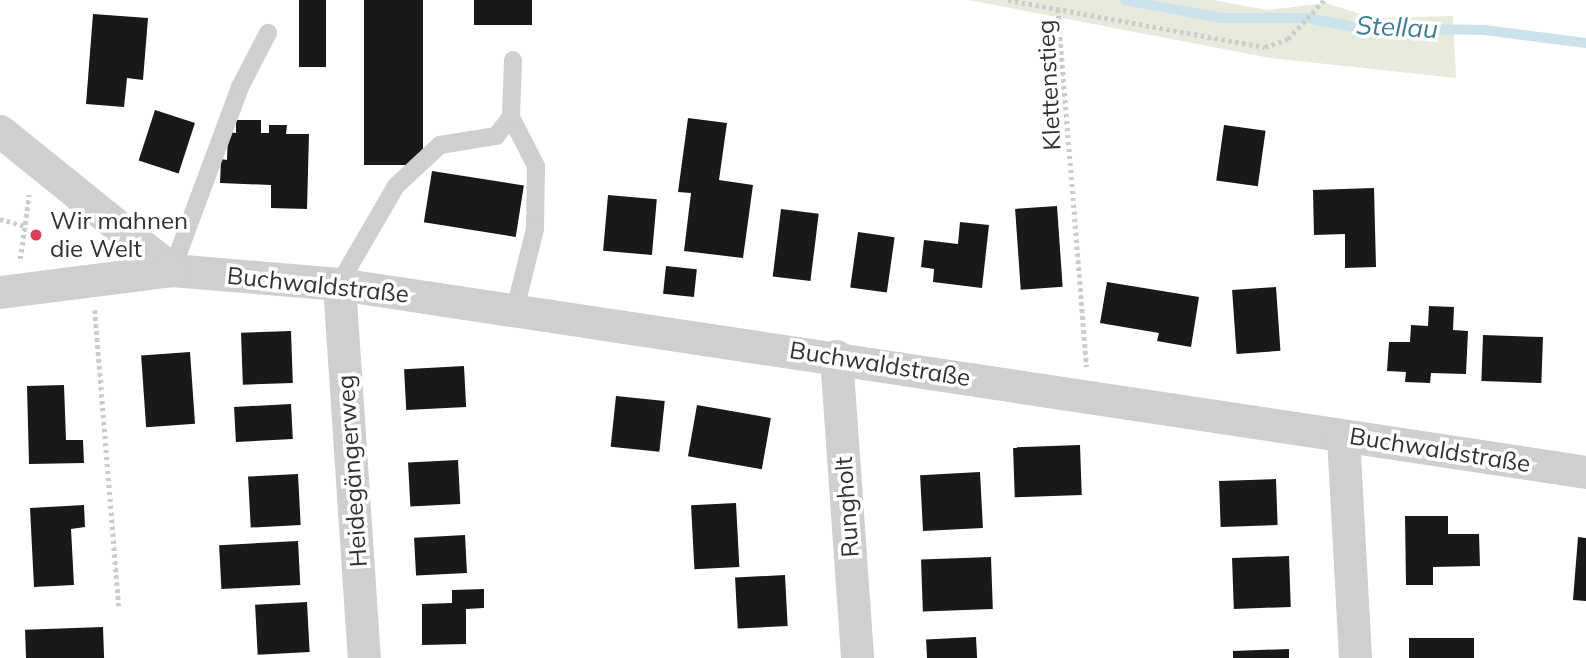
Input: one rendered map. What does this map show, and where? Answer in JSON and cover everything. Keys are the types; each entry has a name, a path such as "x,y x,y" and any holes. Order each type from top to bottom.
{"street":[{"path":"0,131 35,156 172,270"},
{"name":"Buchwaldstraße","path":"8,291 172,270 339,284 836,356 1090,399 1586,472"},
{"name":"Heidegängerweg","path":"339,284 364,658"},
{"name":"Rungholt","path":"836,356 857,658"},
{"path":"1343,436 1355,658"}],"lane":[{"path":"172,270 240,87 268,33"},
{"path":"513,60 511,117 536,166 535,229 515,309"},
{"path":"339,284 396,186 440,145 496,136 511,117"}],"path":[{"path":"1008,0 1058,9"},
{"name":"Klettenstieg","path":"1090,399 1058,9 1265,47 1288,39 1324,0"},
{"path":"8,291 25,226 35,156"},
{"path":"0,219 25,226"},
{"path":"93,280 119,606"}],"shaded area":[{"path":"968,0 1213,0 1267,10 1326,3 1373,18 1453,16 1456,78 1270,58"}],"building":[{"path":"299,0 326,0 326,67 299,67"},
{"path":"364,0 423,0 423,165 364,165"},
{"path":"474,0 532,0 532,25 474,25"},
{"path":"93,14 148,18 143,80 127,78 124,107 86,104"},
{"path":"155,110 195,123 179,173 139,160"},
{"path":"688,118 727,123 719,180 753,185 743,258 684,251 691,193 678,192"},
{"path":"236,120 261,120 261,133 269,133 269,125 287,125 286,134 309,134 307,209 271,208 271,185 220,183 221,159 227,160 228,132 236,133"},
{"path":"1224,125 1266,131 1258,186 1216,180"},
{"path":"432,171 524,186 516,237 424,222"},
{"path":"1374,188 1376,267 1345,268 1345,234 1314,235 1313,190"},
{"path":"608,195 657,199 652,255 603,251"},
{"path":"1057,206 1063,287 1021,290 1015,209"},
{"path":"781,209 819,214 810,281 773,276"},
{"path":"960,222 989,225 982,288 933,282 934,269 921,267 924,240 958,244"},
{"path":"858,232 895,237 887,293 850,287"},
{"path":"666,266 697,269 694,297 663,294"},
{"path":"1107,282 1199,297 1191,347 1157,341 1159,333 1100,323"},
{"path":"1276,287 1280,351 1237,354 1232,290"},
{"path":"1429,306 1454,307 1453,330 1468,331 1466,374 1431,373 1430,383 1405,382 1406,372 1387,371 1389,342 1410,342 1411,325 1428,326"},
{"path":"291,331 293,383 243,385 241,333"},
{"path":"1483,335 1543,337 1541,383 1481,381"},
{"path":"190,352 195,424 146,427 141,355"},
{"path":"464,366 466,407 406,410 404,369"},
{"path":"64,385 66,440 83,440 84,463 29,464 27,386"},
{"path":"616,396 665,401 659,452 611,447"},
{"path":"291,404 293,439 236,442 234,407"},
{"path":"697,405 771,418 762,469 688,456"},
{"path":"1080,445 1082,495 1015,497 1013,447"},
{"path":"458,460 460,504 410,507 408,463"},
{"path":"980,472 983,528 923,531 920,475"},
{"path":"298,474 301,525 251,528 248,477"},
{"path":"1276,479 1278,525 1221,527 1219,481"},
{"path":"736,503 739,567 694,569 691,505"},
{"path":"84,505 85,527 71,529 74,585 34,587 30,508"},
{"path":"1405,516 1448,516 1448,534 1479,534 1480,566 1433,567 1433,585 1406,585"},
{"path":"465,535 467,573 416,576 414,538"},
{"path":"1578,537 1586,538 1586,601 1573,600"},
{"path":"298,541 300,585 221,589 219,545"},
{"path":"1289,556 1291,607 1234,609 1232,558"},
{"path":"991,557 993,609 923,611 921,559"},
{"path":"785,575 788,626 738,629 735,578"},
{"path":"484,589 484,608 466,609 466,644 422,645 422,604 452,603 452,590"},
{"path":"307,602 310,652 258,655 255,605"},
{"path":"103,627 104,658 26,658 25,630"},
{"path":"976,637 977,658 927,658 926,640"},
{"path":"1409,638 1474,638 1474,658 1409,658"},
{"path":"1289,649 1289,658 1233,658 1233,651"}],"waterway":[{"name":"Stellau","path":"1125,0 1221,18 1308,18 1359,28 1484,30 1586,43"}],"place":[{"name":"Wir mahnen die Welt","path":"36,235"}]}
